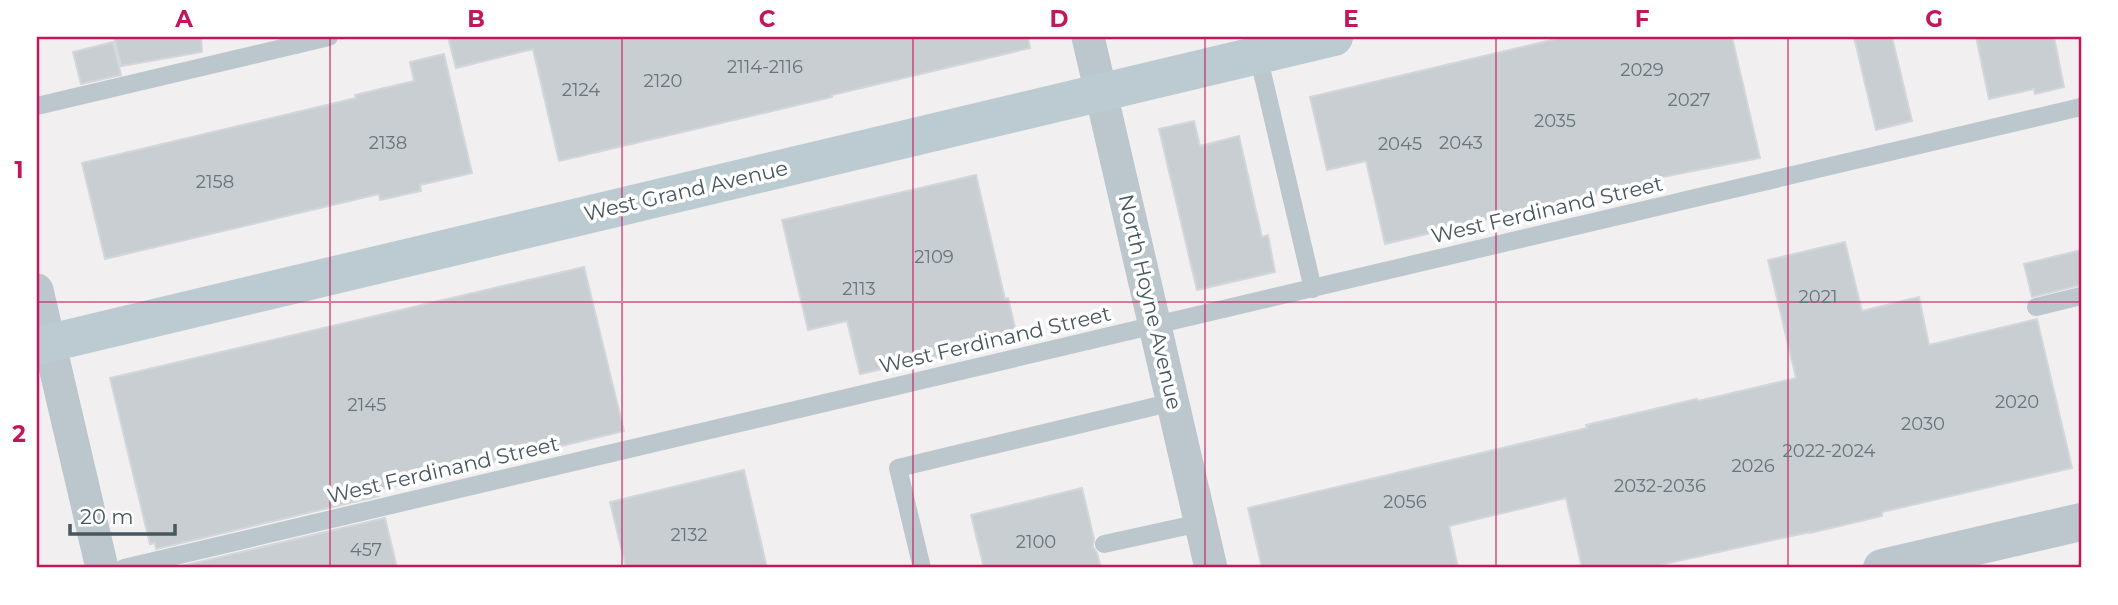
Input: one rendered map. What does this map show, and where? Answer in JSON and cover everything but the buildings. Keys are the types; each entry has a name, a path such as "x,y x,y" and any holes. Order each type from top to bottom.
{"main road":[{"name":"West Grand Avenue","path":"43,344 1335,37"}],"street":[{"name":"North Hoyne Avenue","path":"1088,37 1211,568"},
{"path":"37,290 43,344 103,568"},
{"path":"1882,568 2081,522"}],"lane":[{"path":"37,106 329,37"},
{"path":"1258,55 1313,289"},
{"name":"West Ferdinand Street","path":"124,568 2081,107"},
{"path":"2036,307 2081,296"},
{"path":"922,568 898,468 1172,402"},
{"path":"1104,544 1200,523"}]}
